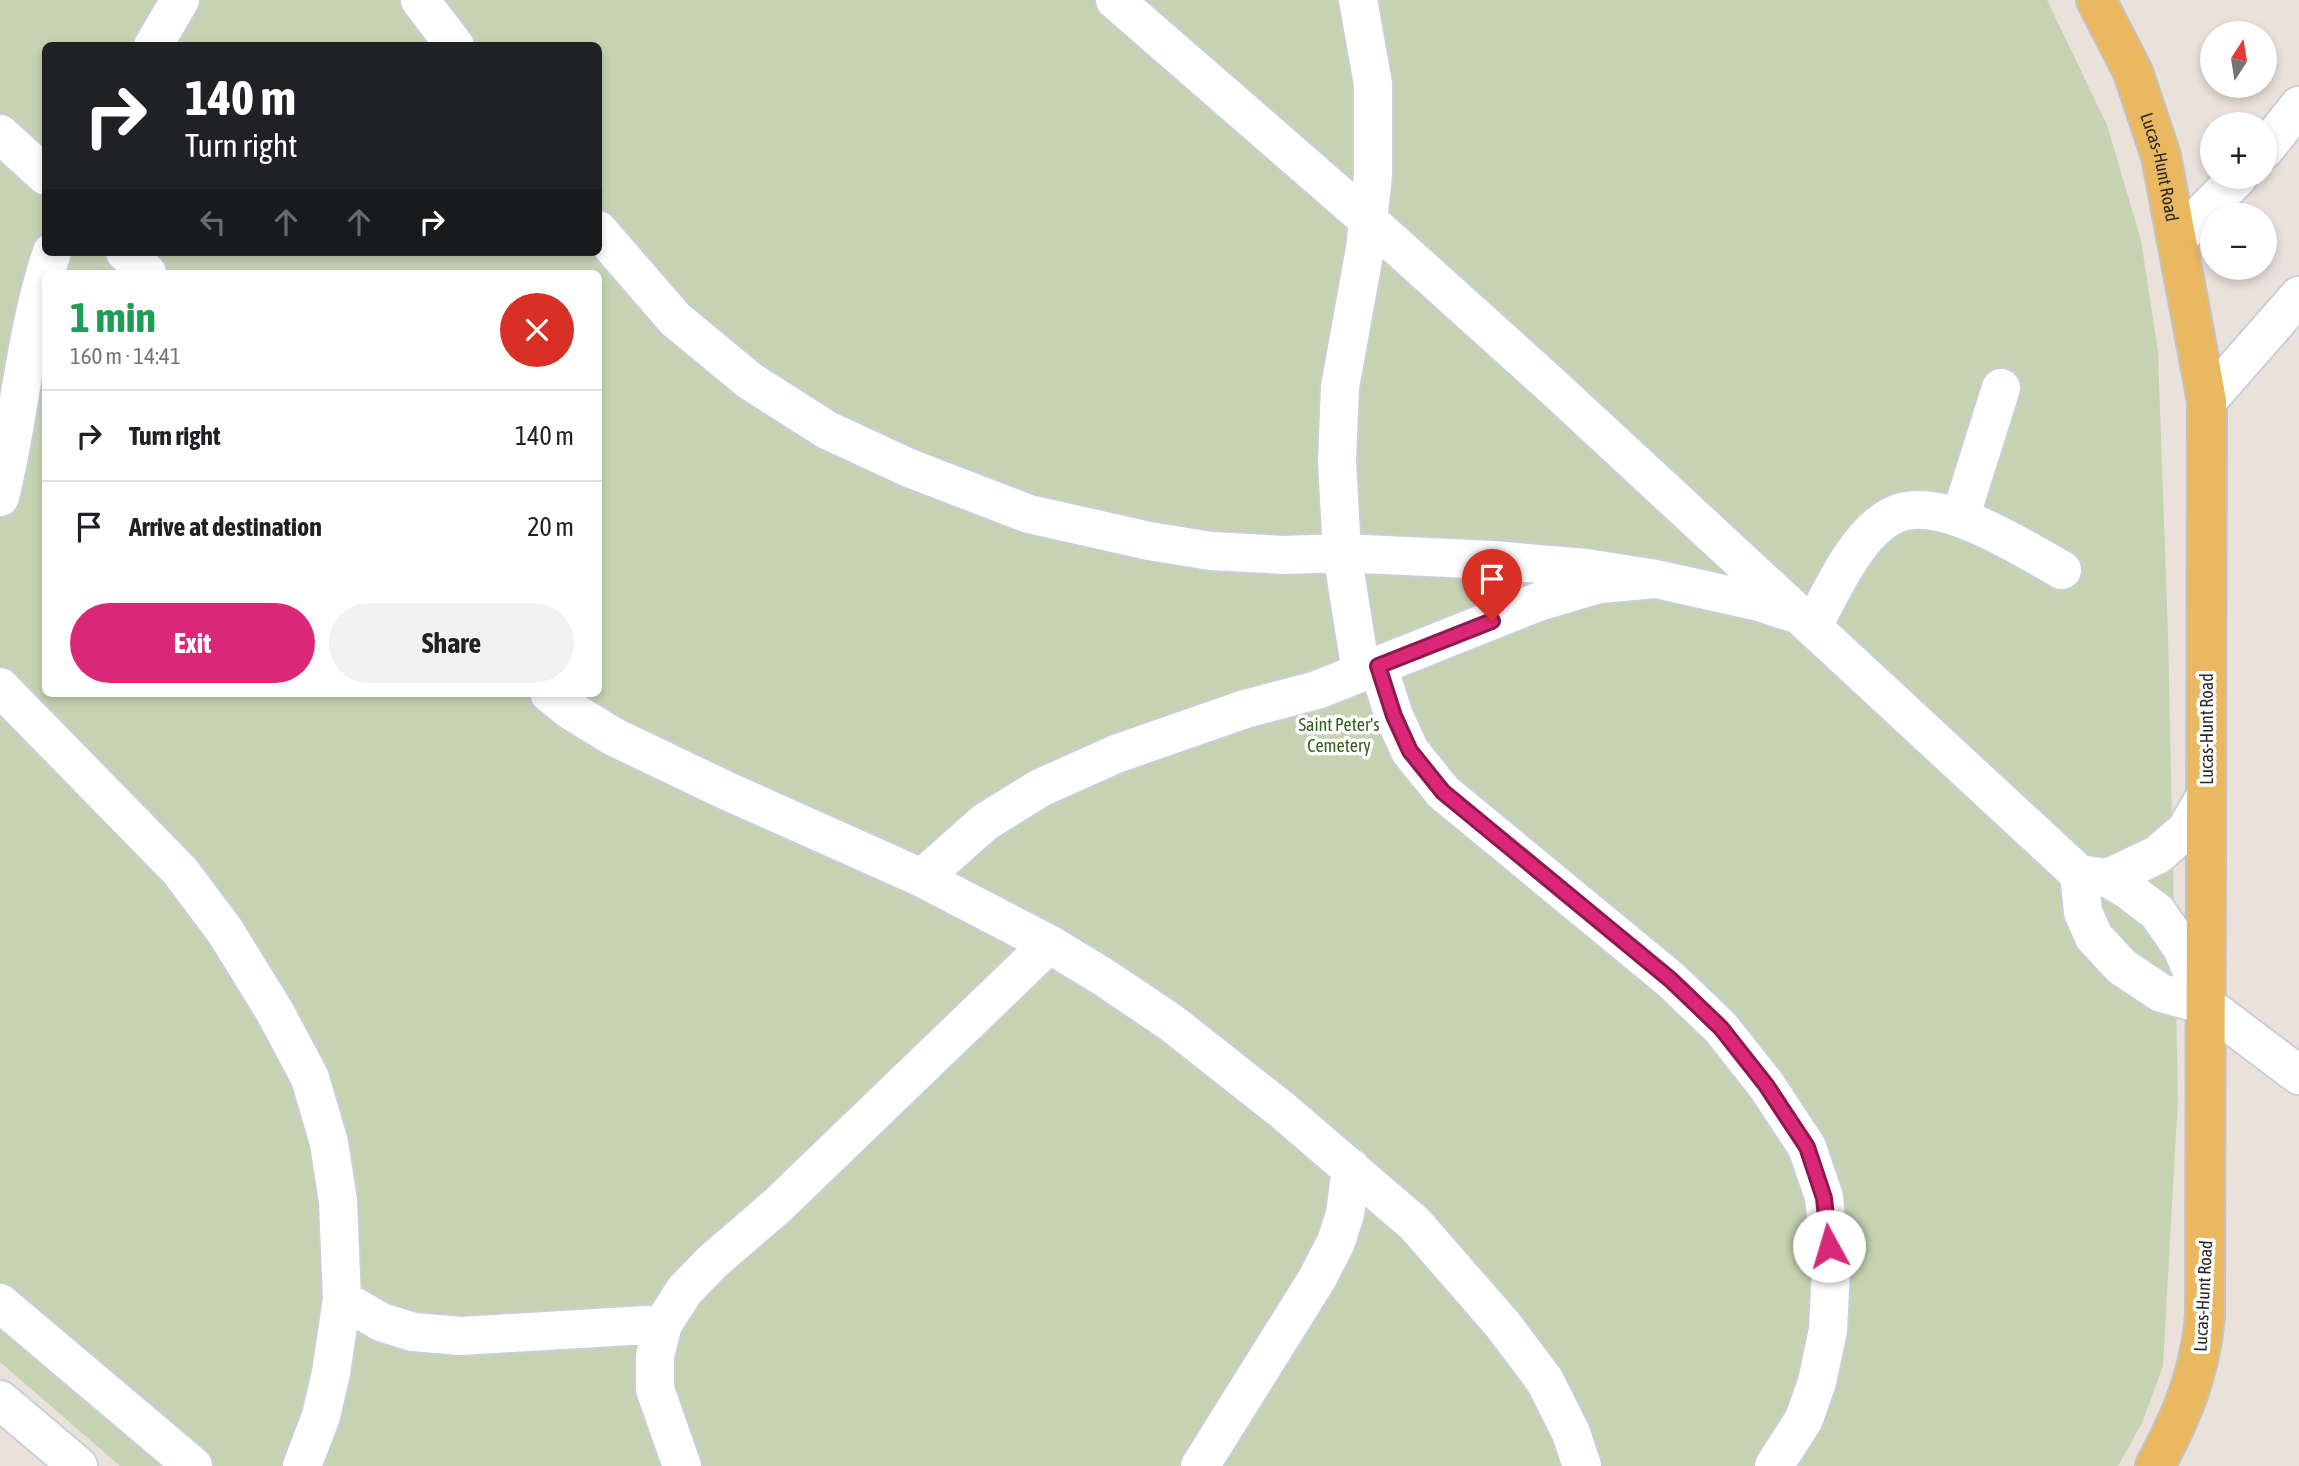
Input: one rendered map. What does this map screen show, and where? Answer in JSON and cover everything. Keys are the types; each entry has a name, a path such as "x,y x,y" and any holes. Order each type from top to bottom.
{"main road":[{"name":"Lucas-Hunt Road","path":"2096,0 2133,72 2161,156 2207,401 2206,1317 2202,1352 2188,1401 2155,1466"}],"street":[{"path":"155,42 180,0"},
{"path":"420,0 452,42"},
{"path":"1115,0 1368,220 1808,621 2093,876 2128,890 2157,912 2182,948 2206,1005"},
{"path":"1358,0 1373,84 1373,175 1340,387 1337,461 1342,552 1370,669 1410,751 1443,792 1671,980 1721,1028 1766,1085 1807,1147 1824,1198 1831,1270 1828,1330 1817,1382 1804,1419 1774,1466"},
{"path":"2277,134 2299,106"},
{"path":"0,134 42,172"},
{"path":"2177,239 2226,189"},
{"path":"602,235 675,319 750,381 827,430 909,468 1029,514 1149,541 1212,551 1285,555 1342,552 1586,568 1656,579 1759,601 1808,621"},
{"path":"129,256 144,270"},
{"path":"0,497 42,286"},
{"path":"2207,401 2299,296"},
{"path":"1960,519 2001,388"},
{"path":"1808,621 1856,551 1871,533 1894,514 1924,508 1960,519 2062,570"},
{"path":"922,878 985,822 1040,788 1116,754 1245,709 1317,690 1538,602 1599,584 1656,579"},
{"path":"0,687 180,872 225,931 275,1012 310,1078 329,1143 338,1201 342,1299 331,1373 321,1416 302,1466"},
{"path":"554,697 614,737 724,790 922,878 1049,944 1173,1024 1282,1110 1415,1224 1503,1325 1545,1381 1571,1433 1582,1466"},
{"path":"2093,876 2157,855 2186,830 2206,796"},
{"path":"2093,876 2083,912 2094,937 2122,967 2161,993 2206,1005 2299,1075"},
{"path":"682,1466 655,1389 655,1356 663,1324 684,1290 777,1206 1049,944"},
{"path":"1200,1466 1317,1279 1336,1242 1345,1214 1351,1168"},
{"path":"342,1299 381,1322 413,1332 461,1336 663,1324"},
{"path":"0,1303 193,1466"},
{"path":"0,1400 78,1466"}],"green space":[{"name":"Saint Peter's Cemetery","path":"0,0 2047,0 2107,125 2141,240 2158,352 2168,634 2178,1098 2163,1366 2142,1423 2118,1466 120,1466 0,1362"}],"route":[{"path":"1492,621 1378,666 1394,716 1410,751 1443,792 1671,980 1721,1028 1766,1085 1807,1147 1824,1198 1829,1246"}]}
